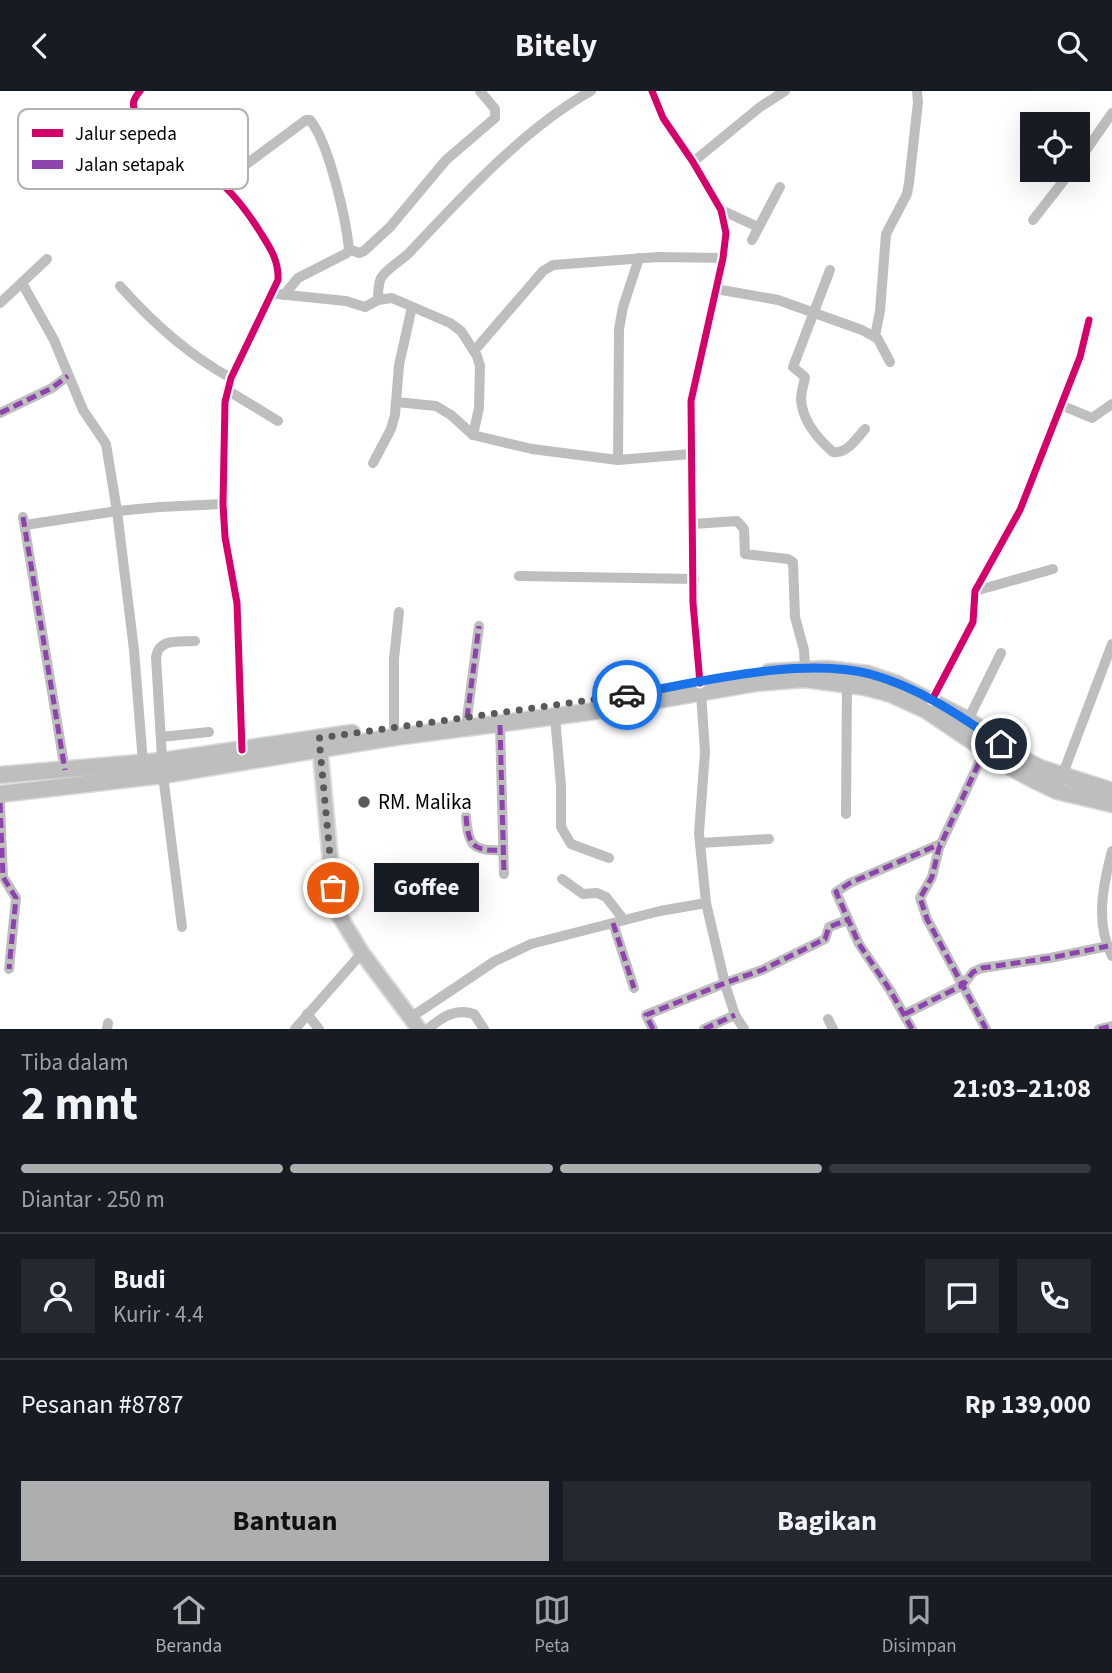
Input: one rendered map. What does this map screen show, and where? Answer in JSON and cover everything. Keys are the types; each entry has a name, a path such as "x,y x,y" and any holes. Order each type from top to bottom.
{"highway":[{"path":"0,794 320,744 394,727 588,707 700,687 756,673 805,668 869,674 895,683 968,720 1060,784 1112,791"},
{"path":"700,687 805,679 847,683 891,694 926,710 1012,768 1112,804"},
{"path":"0,775 143,763 163,768 242,750 500,725 555,717 588,707"}],"main road":[{"path":"320,744 335,902 339,915 362,953 414,1024"}],"street":[{"path":"135,109 134,101 140,91"},
{"path":"349,250 359,253 364,251 390,227 446,160 495,118 495,109 480,91"},
{"path":"379,300 383,275 532,132 591,91"},
{"path":"652,91 663,118 721,210 726,233 723,258 691,401 691,454 696,645 705,752 700,843 706,903 725,983 735,1014 744,1029"},
{"path":"693,162 760,107 785,91"},
{"path":"875,336 880,311 886,234 907,194 909,183 917,125 917,91"},
{"path":"1090,145 1112,113"},
{"path":"248,163 306,120 310,120 319,132 325,151 349,250"},
{"path":"1033,220 1063,182"},
{"path":"752,240 780,187"},
{"path":"226,189 247,213 276,260 278,280 227,390 223,425 223,505 225,537 237,603 242,750"},
{"path":"721,210 758,227"},
{"path":"284,295 298,278 349,250"},
{"path":"474,351 543,271 550,267 639,258 723,258"},
{"path":"618,460 619,329 623,307 639,258"},
{"path":"0,303 47,259"},
{"path":"830,270 793,366 805,377 801,397 803,413 825,445 835,453 847,449 865,429"},
{"path":"22,283 44,319 83,410 106,445 134,650 143,763"},
{"path":"120,286 161,329 214,369 237,367"},
{"path":"716,289 761,296 875,336 891,362"},
{"path":"271,293 346,301 365,307 379,300 392,298 458,328 477,356 481,380 473,435"},
{"path":"373,463 391,429 397,402 402,348 412,307"},
{"path":"932,700 973,622 975,591 1020,510 1080,357 1089,320"},
{"path":"0,413 52,388 68,376"},
{"path":"227,390 278,421"},
{"path":"397,402 436,405 473,435 532,449 618,460 691,454"},
{"path":"1061,405 1092,418 1112,404"},
{"path":"65,770 24,521 160,507 223,505"},
{"path":"694,524 737,521 744,529 745,554 789,559 793,562 795,617 804,650 805,668"},
{"path":"975,591 1053,569"},
{"path":"519,576 694,577"},
{"path":"394,727 394,660 399,612"},
{"path":"467,718 479,627"},
{"path":"182,927 163,768 157,651 164,643 195,641"},
{"path":"1060,784 1112,644"},
{"path":"968,720 1001,653"},
{"path":"846,814 847,683"},
{"path":"555,717 561,827 571,844 609,858"},
{"path":"500,725 503,874"},
{"path":"161,737 209,732"},
{"path":"985,750 940,844 932,877 920,895 920,903 986,1029"},
{"path":"0,803 2,878 16,898 9,969"},
{"path":"466,816 467,834 472,843 487,850 502,850"},
{"path":"700,843 769,839"},
{"path":"912,1029 860,946 835,892 940,844"},
{"path":"905,1014 963,985 973,972 982,968 1110,951 1102,907 1105,875 1112,851"},
{"path":"562,879 583,894 597,893 606,897 624,920"},
{"path":"414,1024 471,976 512,952 545,940 624,920 706,903"},
{"path":"653,1029 646,1015 762,970 825,939 829,927 848,920"},
{"path":"613,923 634,988"},
{"path":"295,1029 362,953"},
{"path":"428,1029 447,1015 460,1011 474,1014 484,1029"},
{"path":"307,1014 319,1029"},
{"path":"704,1029 735,1014"},
{"path":"1099,1029 1112,1026"}],"marked path":[{"path":"0,413 52,388 68,376"},
{"path":"23,517 65,770"},
{"path":"467,718 479,626"},
{"path":"500,725 504,874"},
{"path":"985,750 939,848 932,877 920,898 927,919 986,1029"},
{"path":"0,803 3,877 16,898 9,969"},
{"path":"466,816 470,840 478,848 502,850"},
{"path":"912,1029 859,944 836,892 850,883 940,844"},
{"path":"653,1029 646,1015 762,970 825,939 829,927 847,920"},
{"path":"613,923 634,988"},
{"path":"905,1014 963,985 973,972 982,968 1108,946"},
{"path":"704,1029 735,1015"},
{"path":"1099,1029 1112,1026"}],"cycle path":[{"path":"134,109 135,98 140,91"},
{"path":"652,91 663,118 721,210 726,233 723,258 691,401 693,603 700,683"},
{"path":"227,189 248,215 274,256 278,280 231,378 225,402 223,504 225,537 237,603 242,750"},
{"path":"932,700 973,622 975,591 1020,510 1080,357 1089,320"}],"way so far":[{"path":"333,888 319,738 627,695"}],"place":[{"name":"RM. Malika","path":"364,802"},
{"name":"Goffee","path":"333,888"}],"route":[{"path":"627,695 790,669 847,671 869,674 932,700 968,720 1001,744"}]}
